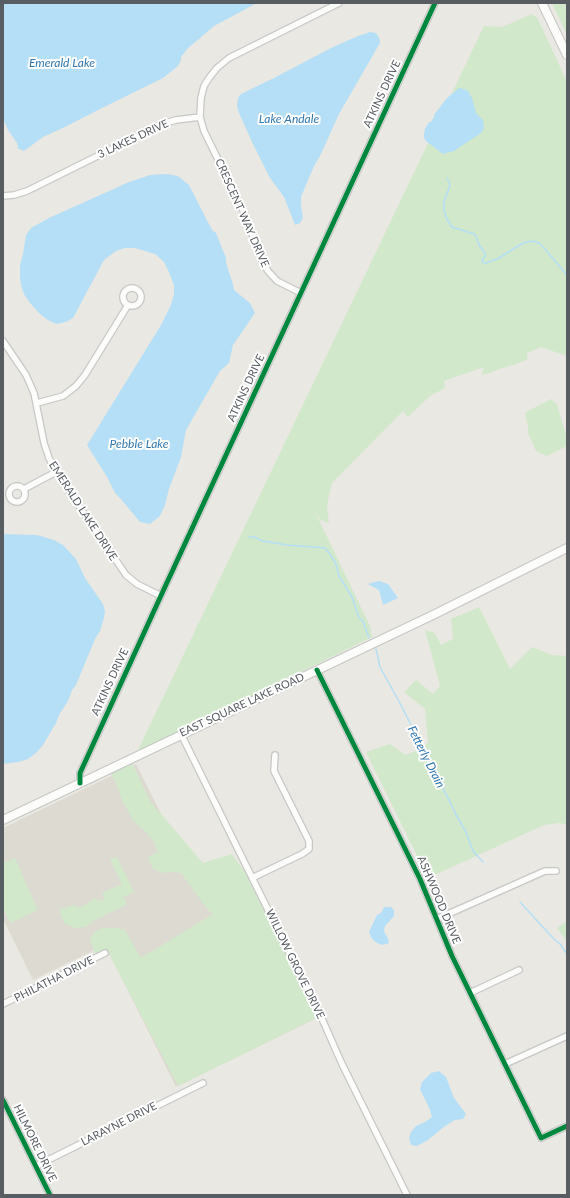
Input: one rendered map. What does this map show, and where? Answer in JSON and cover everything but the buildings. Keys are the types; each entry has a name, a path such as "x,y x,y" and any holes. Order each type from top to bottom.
{"main road":[{"path":"542,3 567,55"},
{"name":"EAST SQUARE LAKE ROAD","path":"3,820 435,614 567,548"}],"street":[{"path":"200,117 201,98 204,86 212,73 224,62 242,51 339,3"},
{"name":"ATKINS DRIVE","path":"80,783 80,773 435,3"},
{"name":"3 LAKES DRIVE","path":"3,196 14,195 27,191 162,124 176,120 200,117"},
{"name":"CRESCENT WAY DRIVE","path":"200,117 204,131 243,210 260,257 272,277 301,293"},
{"path":"37,403 63,396 71,391 80,381 128,305"},
{"name":"EMERALD LAKE DRIVE","path":"3,341 26,375 34,393 46,451 56,472 126,575 136,584 161,596"},
{"path":"24,489 56,472"},
{"name":"ASHWOOD DRIVE","path":"317,670 420,878 452,956 541,1138 567,1126"},
{"name":"WILLOW GROVE DRIVE","path":"181,734 407,1195"},
{"path":"252,878 302,854 309,848 309,841 274,771 275,755"},
{"path":"437,919 545,871 556,871"},
{"name":"PHILATHA DRIVE","path":"3,1004 105,953"},
{"path":"470,992 519,970"},
{"path":"505,1064 567,1036"},
{"name":"LARAYNE DRIVE","path":"36,1166 203,1083"},
{"name":"HILMORE DRIVE","path":"3,1100 50,1195"}],"shaded area":[{"path":"136,764 203,897 247,875 317,1018 176,1087 105,945 33,980 3,919 3,828"}],"green space":[{"path":"552,3 567,3 567,35"},
{"path":"532,14 538,19 567,82 567,356 541,347 527,353 527,360 482,375 484,367 444,381 445,388 430,396 408,417 403,411 332,483 327,505 329,523 320,520 315,512 370,626 372,637 137,752 484,26 502,27"},
{"path":"551,399 557,404 567,439 567,444 565,447 547,456 536,451 528,433 525,413"},
{"path":"479,607 510,669 532,647 552,655 567,656 567,825 560,823 544,825 428,878 366,752 390,744 405,755 416,751 428,743 425,709 404,692 416,680 433,694 440,686 425,630 435,633 441,645 453,639 451,619"},
{"path":"132,763 150,801 203,863 232,854 247,875 316,1018 178,1086 107,950 95,954 90,939 94,932 102,928 117,928 125,930 141,958 213,914 207,909 181,873 163,873 153,869 148,857 158,852 154,842 147,833 134,822 122,800 115,780 110,773"},
{"path":"117,857 134,892 122,898 126,900 126,905 95,920 86,927 74,928 64,923 59,910 60,908 62,909 74,905 78,908 86,905 94,898 99,901 105,899 102,893 122,884 110,860"},
{"path":"15,858 38,910 10,923 3,908 3,863"},
{"path":"567,921 567,942 557,928"}],"water":[{"name":"Emerald Lake","path":"3,3 257,3 214,26 188,48 181,57 178,66 163,78 43,137 24,151 17,148 17,143 8,130 3,118"},
{"name":"Lake Andale","path":"370,32 376,33 380,43 339,114 314,166 301,197 303,218 300,223 295,225 284,197 270,178 252,142 239,113 237,106 238,98 241,94 333,47"},
{"path":"459,88 468,91 472,98 476,113 483,120 484,128 481,133 454,151 443,154 426,141 424,138 425,129 446,99"},
{"name":"Pebble Lake","path":"167,174 178,176 189,185 212,230 216,233 226,258 226,263 234,290 250,303 255,313 233,345 229,363 220,371 186,430 181,457 169,489 165,505 160,516 150,524 140,522 115,493 87,445 161,325 170,307 174,295 174,285 164,262 155,254 135,248 125,248 116,251 104,260 73,318 66,322 56,324 40,314 25,296 20,279 20,265 26,235 31,228 49,218 129,182 150,175"},
{"path":"3,534 37,535 54,540 63,545 76,559 85,578 103,604 105,611 100,631 95,639 76,685 43,745 28,759 3,764"},
{"path":"379,581 388,584 398,598 383,605 379,590 368,584"},
{"path":"384,907 391,907 394,910 394,916 385,926 384,931 389,943 383,945 372,939 369,932 377,915 381,913"},
{"path":"439,1071 446,1077 454,1098 466,1114 463,1119 455,1120 445,1126 428,1140 417,1146 411,1145 409,1138 411,1132 416,1126 432,1117 420,1089 422,1082 431,1073"}],"waterway":[{"path":"447,178 450,184 444,201 446,217 452,227 476,236 479,245 485,253 482,261 483,263 499,258 523,243 533,241 539,243 567,275"},
{"name":"Fetterly Drain","path":"249,537 287,545 325,548 336,564 339,576 352,597 359,618 363,621 369,638"},
{"name":"Fetterly Drain","path":"376,649 380,667 466,832 473,851 483,862"},
{"name":"Fetterly Drain","path":"520,902 560,944 567,954"}],"cycle path":[{"path":"80,783 80,773 435,3"},
{"path":"317,670 420,879 452,956 541,1138 567,1126"},
{"path":"3,1100 50,1195"}]}
